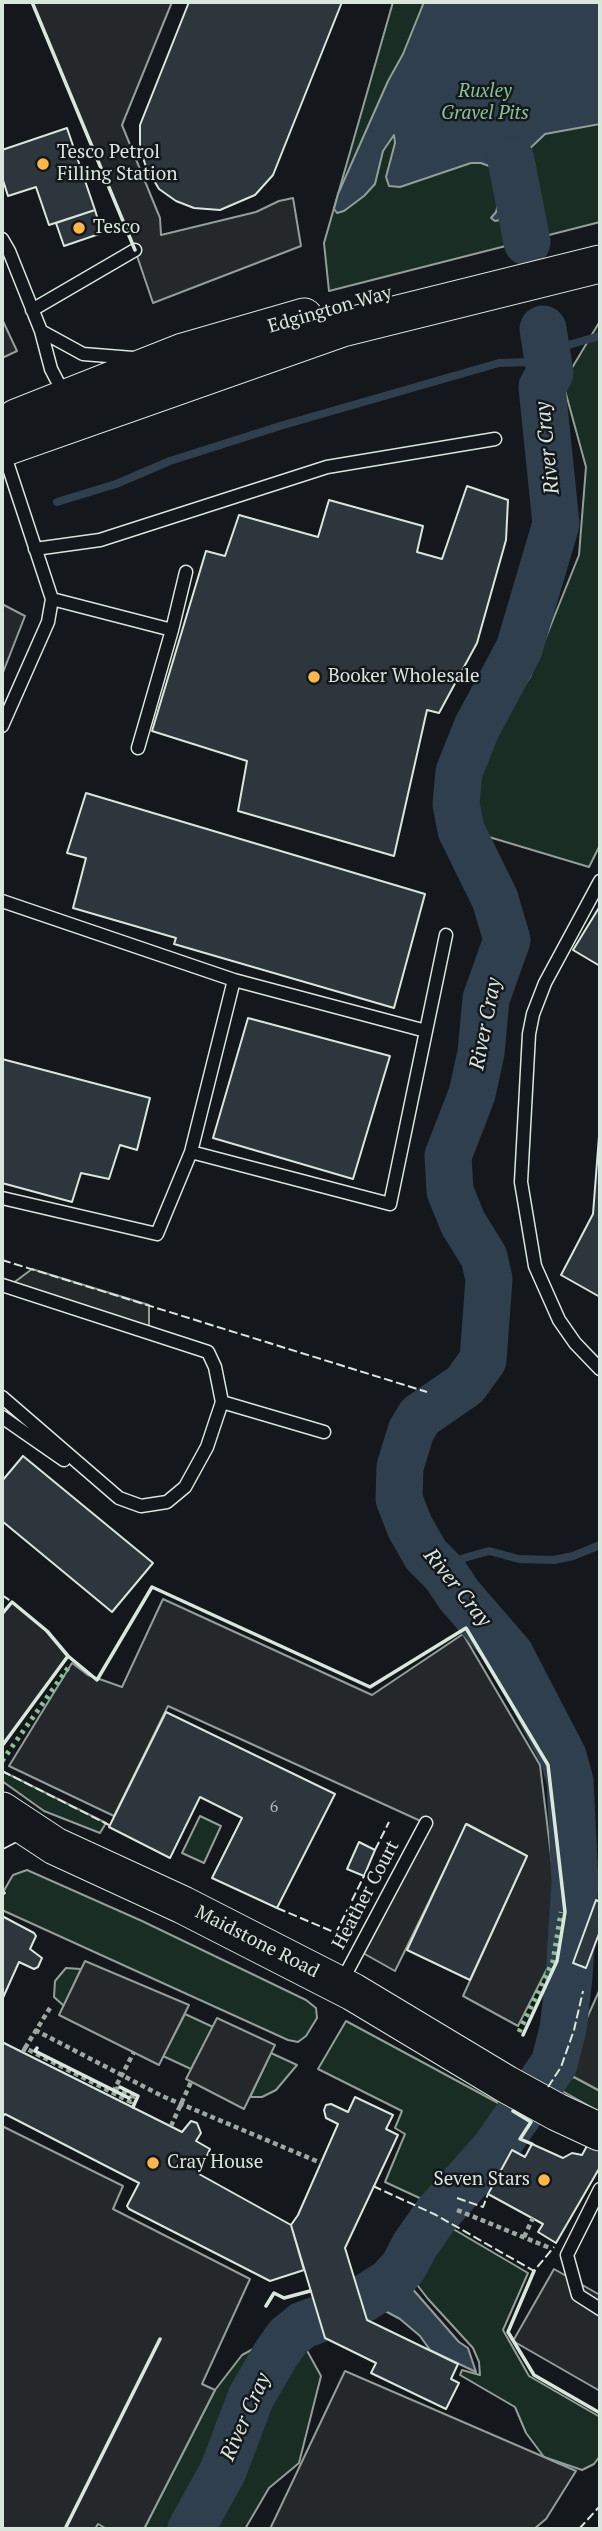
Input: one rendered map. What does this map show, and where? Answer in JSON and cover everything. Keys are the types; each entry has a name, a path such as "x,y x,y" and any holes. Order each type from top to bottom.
{"main road":[{"name":"Edgington Way","path":"17,417 59,383 183,352 444,278 600,241"},
{"name":"Edgington Way","path":"2,448 342,328 600,264"},
{"name":"Edgington Way","path":"59,383 73,405 333,322 342,328"},
{"name":"Maidstone Road","path":"11,1827 183,1905 340,1984 506,2084 600,2132"}],"lane":[{"path":"2,239 41,331 59,383"},
{"path":"32,310 135,250"},
{"path":"41,331 83,354 128,358 183,352"},
{"path":"35,549 100,540 327,467 495,439"},
{"path":"2,448 52,599 48,622 2,726"},
{"path":"138,748 186,572"},
{"path":"52,599 172,630"},
{"path":"600,881 545,983 533,1014 529,1034 521,1182 534,1266 559,1320 575,1343 600,1369"},
{"path":"2,901 234,980 426,1031"},
{"path":"191,1152 390,1204 446,936"},
{"path":"2,1198 157,1234 191,1152 234,980"},
{"path":"2,1285 208,1352 215,1367 222,1402 207,1447 185,1487 167,1502 141,1506 119,1498 2,1417"},
{"path":"2,1397 119,1498"},
{"path":"222,1402 324,1432"},
{"name":"Heather Court","path":"340,1984 426,1823"},
{"path":"600,2189 567,2255 578,2295 600,2309"}],"path":[{"path":"50,2008 24,2050 131,2102 133,2097 115,2088 134,2052"},
{"path":"35,2030 180,2104 320,2163"},
{"path":"171,2126 191,2082"},
{"path":"457,2210 554,2249"},
{"path":"524,2237 533,2218"}],"green space":[{"name":"Ruxley Gravel Pits","path":"393,2 600,2 600,222 329,291 324,243"},
{"path":"600,321 600,845 589,867 479,834 469,792 480,752 530,677 579,555 586,467 563,383"},
{"path":"2,1771 106,1823 100,1833 44,1811 2,1781"},
{"path":"200,1816 221,1826 204,1863 182,1853"},
{"path":"27,1870 142,1921 306,2000 316,2008 317,2018 306,2036 298,2042 288,2040 2,1910 2,1894 13,1875"},
{"path":"66,1968 81,1969 64,2006 54,1997 55,1981"},
{"path":"185,2014 213,2027 191,2069 163,2056"},
{"path":"346,2021 513,2111 480,2153 426,2201 385,2182 405,2134 395,2128 402,2111 318,2069"},
{"path":"271,2053 297,2065 276,2090 262,2097 250,2097"},
{"path":"574,2077 600,2091 600,2112 555,2087 559,2080"},
{"path":"438,2220 528,2273 503,2330 529,2376 600,2417 600,2456 594,2464 582,2470 544,2457 526,2433 515,2407 460,2375 462,2370 480,2375 479,2362 473,2348 428,2299 418,2286 410,2268 418,2250"},
{"path":"294,2327 321,2376 299,2463 269,2488 245,2529 144,2529 215,2390 242,2355"}],"shaded area":[{"path":"32,2 172,2 122,125 160,218 161,235 256,212 279,201 293,198 301,246 153,303 135,250"},
{"path":"2,319 17,351 2,358"},
{"path":"2,604 25,616 2,675"},
{"path":"32,1269 149,1305 149,1333 8,1287"},
{"path":"163,1599 372,1695 463,1634 540,1765 558,1913 551,1961 518,2026 463,1996 527,1856 467,1824 395,1971 354,1948 425,1823 168,1706 114,1816 9,1766 72,1663 88,1675 122,1687"},
{"path":"12,1602 47,1631 68,1656 2,1746 2,1614"},
{"path":"85,1961 189,2005 159,2065 59,2015"},
{"path":"600,1989 600,2091 574,2077 559,2080"},
{"path":"217,2018 275,2045 244,2109 186,2079"},
{"path":"2,2126 123,2186 113,2209 250,2279 202,2384 215,2390 144,2529 107,2529 98,2524 95,2529 2,2529"},
{"path":"554,2269 600,2295 600,2391 513,2341"},
{"path":"345,2371 576,2471 546,2519 534,2529 270,2529"}],"water":[{"name":"Ruxley Gravel Pits","path":"424,2 600,2 600,124 545,134 522,156 520,164 525,186 533,199 543,207 537,210 532,222 510,228 500,220 491,218 496,212 501,193 494,168 481,163 471,163 400,187 389,186 386,177 395,143 394,135 383,151 375,184 344,211 337,213 334,209 338,194"},
{"path":"404,2266 410,2286 459,2342 468,2348 476,2372 430,2350 420,2336 400,2319 363,2299 390,2282"}],"building":[{"path":"189,2 342,2 273,175 255,195 220,210 194,208 176,201 159,189 146,167 140,148 140,125"},
{"path":"67,128 95,210 49,225 36,187 8,196 2,177 2,150"},
{"name":"Tesco","path":"95,210 102,233 64,246 56,223"},
{"name":"Booker Wholesale","path":"467,486 508,500 506,540 477,643 439,713 427,710 394,856 238,811 247,761 152,731 206,551 225,556 239,515 318,537 329,500 423,526 417,552 442,559"},
{"path":"86,793 425,894 394,1008 174,944 176,938 73,908 86,858 67,853"},
{"path":"600,906 600,966 573,950"},
{"path":"248,1018 390,1056 353,1179 213,1138"},
{"path":"2,1059 150,1098 137,1150 120,1145 109,1179 81,1173 72,1202 2,1183"},
{"path":"600,1123 600,1297 561,1275 593,1214"},
{"path":"23,1456 153,1563 112,1612 2,1521 2,1481"},
{"path":"166,1712 335,1794 277,1908 212,1878 242,1818 200,1797 170,1858 109,1827"},
{"path":"466,1824 527,1856 470,1980 407,1950"},
{"path":"359,1842 375,1850 364,1876 347,1869"},
{"path":"596,1900 600,1902 600,1931 586,1968 573,1963"},
{"path":"2,1916 34,1933 36,1936 30,1949 42,1958 34,1969 19,1962 2,2000"},
{"name":"Cray House","path":"2,2042 182,2132 191,2121 197,2123 201,2133 196,2141 210,2149 199,2174 291,2225 304,2270 270,2281 129,2209 127,2206 139,2183 5,2114 2,2118"},
{"path":"355,2097 393,2115 386,2129 398,2135 345,2248 367,2320 458,2364 451,2379 459,2383 446,2409 371,2373 376,2363 325,2338 291,2225 298,2215 338,2124 326,2118 326,2105 331,2104 348,2112"},
{"name":"Seven Stars","path":"532,2144 563,2158 572,2153 582,2155 588,2144 600,2149 600,2167 556,2243 538,2232 543,2224 488,2194 512,2150 525,2157"}],"waterway":[{"name":"River Cray","path":"511,160 527,242"},
{"name":"River Cray","path":"363,2299 390,2282 404,2266 436,2215 493,2151 554,2064 563,2029 569,1977 575,1882 570,1781 563,1756 510,1654 459,1595 445,1574 426,1555 410,1527 399,1499 400,1467 411,1431 420,1416 465,1385 483,1360 489,1279 484,1257 463,1223 450,1191 448,1156 472,1094 481,1053 486,999 507,940 495,899 461,830 456,804 459,772 477,727 519,649 556,524 542,387 550,373 543,329"},
{"path":"57,502 116,484 170,461 280,426 499,363 530,362 550,373 568,345 600,336"},
{"path":"445,1574 453,1564 464,1558 489,1551 519,1559 554,1560 600,1545"},
{"name":"River Cray","path":"191,2529 223,2471 251,2397 276,2354 288,2337 303,2325 317,2320"}],"hedge":[{"path":"2,1761 70,1665"},
{"path":"519,2032 553,1961 561,1912"}],"fence":[{"path":"2,1260 427,1392"},
{"path":"2,1595 12,1602"},
{"path":"2,1771 109,1825"},
{"path":"375,1850 389,1822"},
{"path":"277,1908 336,1933 364,1876"},
{"path":"548,2087 561,2067 574,2030 583,1991"},
{"path":"373,2186 436,2215 534,2271 554,2247"},
{"path":"457,2198 483,2207 488,2194"},
{"path":"579,2529 600,2506"}],"wall":[{"path":"32,2 135,250"},
{"path":"2,1746 68,1656 97,1680 152,1587 370,1687 466,1628 548,1765 565,1912 557,1961 523,2035"},
{"path":"2,1614 12,1602 47,1631 68,1656"},
{"path":"37,2048 35,2051 129,2098"},
{"path":"120,2087 138,2096 133,2107"},
{"path":"513,2111 531,2122 520,2139 532,2144"},
{"path":"534,2271 508,2332 534,2375 600,2413"},
{"path":"266,2306 274,2293 284,2298 310,2291"},
{"path":"65,2529 160,2339"}],"place":[{"name":"Tesco Petrol Filling Station","path":"43,164"},
{"name":"Tesco","path":"79,228"},
{"name":"Booker Wholesale","path":"314,677"},
{"name":"Cray House","path":"153,2163"},
{"name":"Seven Stars","path":"544,2180"}]}
